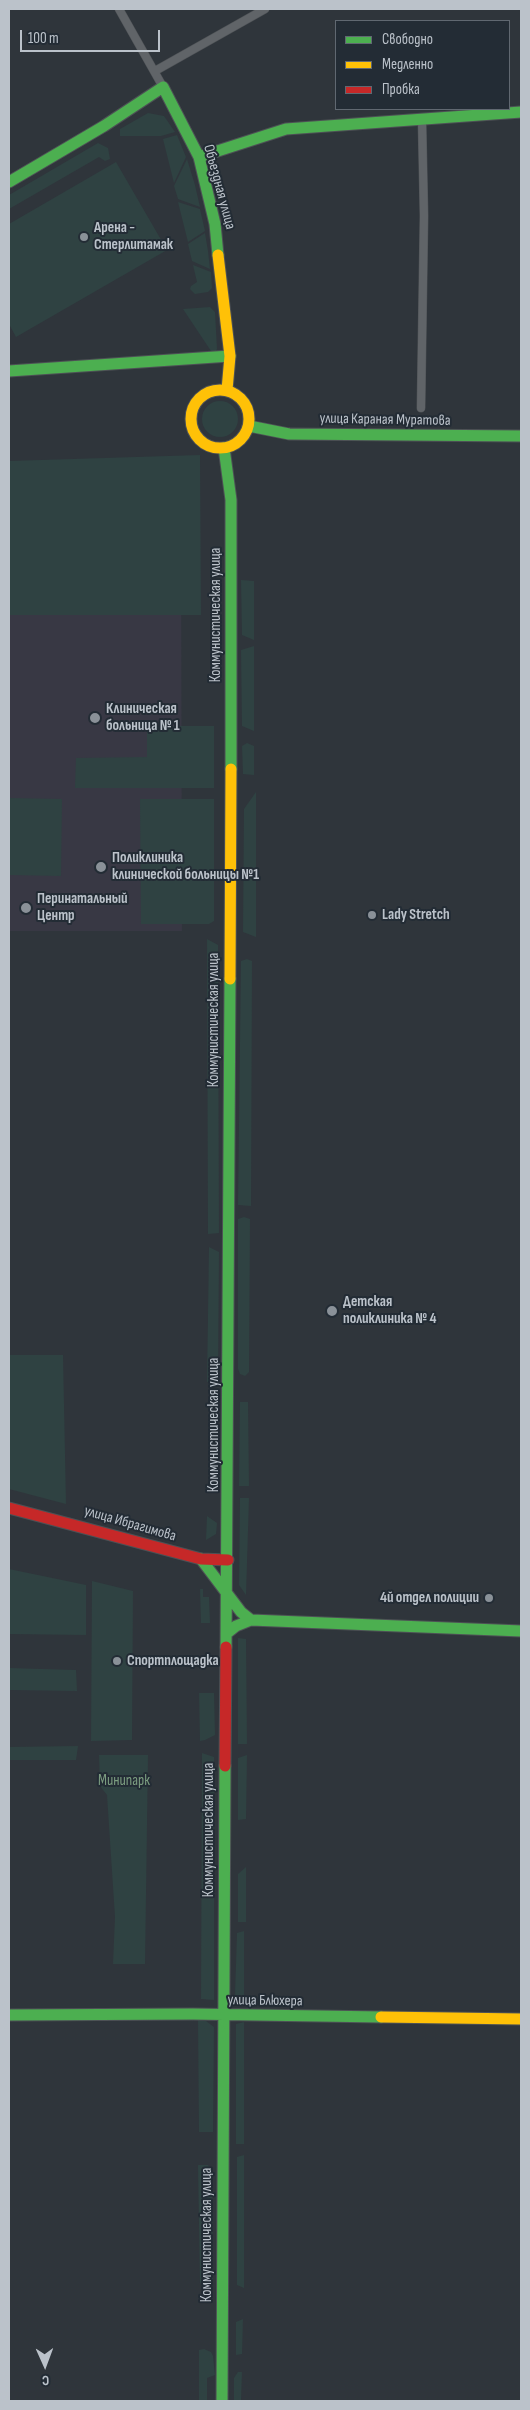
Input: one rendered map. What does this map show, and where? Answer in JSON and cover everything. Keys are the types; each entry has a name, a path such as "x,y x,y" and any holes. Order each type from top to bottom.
{"main road":[{"name":"Объездная улица","path":"163,87 199,157 220,256 230,356 227,390"},
{"path":"9,182 104,126 163,87"},
{"path":"199,157 286,129 521,112"},
{"path":"9,371 230,356"},
{"path":"217,390 227,390 234,393 245,404 250,418 249,426 242,438 231,447 216,448 202,442 192,429 190,420 195,403 201,396 217,390"},
{"name":"улица Караная Муратова","path":"249,426 289,434 521,436"},
{"name":"Коммунистическая улица","path":"222,2401 232,567 231,500 224,448"},
{"name":"улица Ибрагимова","path":"9,1508 201,1559 228,1560"},
{"path":"201,1559 241,1612 251,1620"},
{"path":"226,1634 236,1626 251,1620 521,1630"},
{"name":"улица Блюхера","path":"9,2014 521,2019"}],"street":[{"name":"Объездная улица","path":"119,9 163,87"},
{"path":"155,71 265,9"},
{"path":"421,408 424,216 422,120"}],"shaded area":[{"name":"Клиническая больница № 1","path":"181,502 182,931 9,931 9,506"}],"green space":[{"path":"148,113 164,116 175,132 161,136 120,136 120,129"},
{"path":"177,135 186,157 174,183 163,139"},
{"path":"98,143 108,148 110,159 105,161 99,157 9,209 9,195"},
{"path":"187,159 200,207 178,199 174,186"},
{"name":"Арена - Стерлитамак","path":"116,162 167,250 16,337 9,324 9,224"},
{"path":"178,202 200,209 205,231 188,242"},
{"path":"205,233 210,269 192,261 188,244"},
{"path":"193,265 211,272 212,288 208,292 195,294 190,289 197,282"},
{"path":"210,307 215,312 216,351 211,351 183,309"},
{"path":"220,401 227,402 233,406 237,412 237,426 233,432 227,436 220,437 213,436 207,432 203,426 202,419 203,412 207,406 213,402"},
{"path":"200,455 201,615 9,615 9,461"},
{"path":"241,580 254,581 254,640 242,635"},
{"path":"254,646 254,731 242,726 241,650"},
{"path":"147,726 214,726 214,788 75,788 76,758 147,757"},
{"path":"247,743 254,746 254,775 243,774 242,746"},
{"path":"256,792 256,937 243,932 244,809"},
{"path":"9,798 62,799 61,876 9,875"},
{"path":"140,799 214,799 214,921 209,924 141,924"},
{"path":"207,939 218,945 219,1233 208,1234"},
{"path":"247,959 252,961 251,1206 238,1205 241,961"},
{"path":"244,1217 250,1219 249,1372 245,1376 240,1374 238,1369 238,1219"},
{"path":"209,1247 219,1252 218,1380 207,1382"},
{"path":"9,1355 63,1355 66,1504 9,1489"},
{"path":"240,1402 248,1402 249,1486 239,1486"},
{"path":"240,1498 249,1498 246,1595 239,1585"},
{"path":"207,1516 217,1523 216,1534 206,1540"},
{"path":"9,1569 86,1585 86,1635 9,1634"},
{"path":"92,1581 133,1591 132,1740 91,1741"},
{"path":"200,1589 203,1589 203,1597 209,1597 210,1623 201,1623"},
{"path":"238,1638 246,1639 247,1744 238,1744"},
{"path":"9,1668 76,1670 77,1691 9,1690"},
{"path":"199,1693 214,1693 215,1735 200,1741"},
{"path":"78,1746 76,1760 9,1760 9,1747"},
{"path":"202,1753 214,1757 214,2000 201,1999"},
{"name":"Минипарк","path":"99,1755 148,1755 145,1964 113,1964 115,1917 107,1795 100,1786"},
{"path":"247,1755 246,1819 238,1820 238,1758"},
{"path":"246,1867 246,1922 238,1922 238,1874"},
{"path":"244,1931 244,1996 235,1995 237,1933"},
{"path":"198,2020 206,2021 214,2027 213,2132 199,2132"},
{"path":"244,2022 244,2144 236,2144 236,2024"},
{"path":"244,2155 244,2288 237,2285 237,2157"},
{"path":"198,2165 208,2165 212,2172 213,2280 200,2283"},
{"path":"243,2319 242,2354 236,2355 236,2322"},
{"path":"204,2349 211,2352 213,2356 215,2375 207,2378 207,2401 199,2401 199,2350"},
{"path":"238,2372 242,2372 241,2401 234,2401 234,2378"}],"traffic: fast":[{"path":"9,182 104,126 163,87 199,157 215,224 218,255"},
{"path":"199,157 286,129 521,112"},
{"path":"9,371 230,356"},
{"path":"249,426 289,434 521,436"},
{"path":"224,448 231,500 231,769"},
{"path":"226,1647 230,979"},
{"path":"201,1559 241,1612 251,1620"},
{"path":"226,1634 236,1626 251,1620 521,1631"},
{"path":"222,2401 225,1766"},
{"path":"9,2015 193,2014 381,2017"}],"traffic: slow":[{"path":"218,255 230,356 227,390"},
{"path":"214,390 226,390 241,398 249,413 249,419 249,425 241,440 226,448 214,448 199,440 191,425 191,413 199,398 214,390"},
{"path":"230,979 231,769"},
{"path":"381,2017 521,2019"}],"traffic: jam":[{"path":"9,1508 201,1559 228,1560"},
{"path":"225,1766 226,1647"}],"place":[{"name":"Арена - Стерлитамак","path":"84,237"},
{"name":"Клиническая больница № 1","path":"95,718"},
{"name":"Поликлиника клинической больницы №1","path":"101,867"},
{"name":"Перинатальный Центр","path":"26,908"},
{"name":"Lady Stretch","path":"372,915"},
{"name":"Детская поликлиника № 4","path":"332,1311"},
{"name":"4й отдел полиции","path":"489,1598"},
{"name":"Спортплощадка","path":"117,1661"}]}
